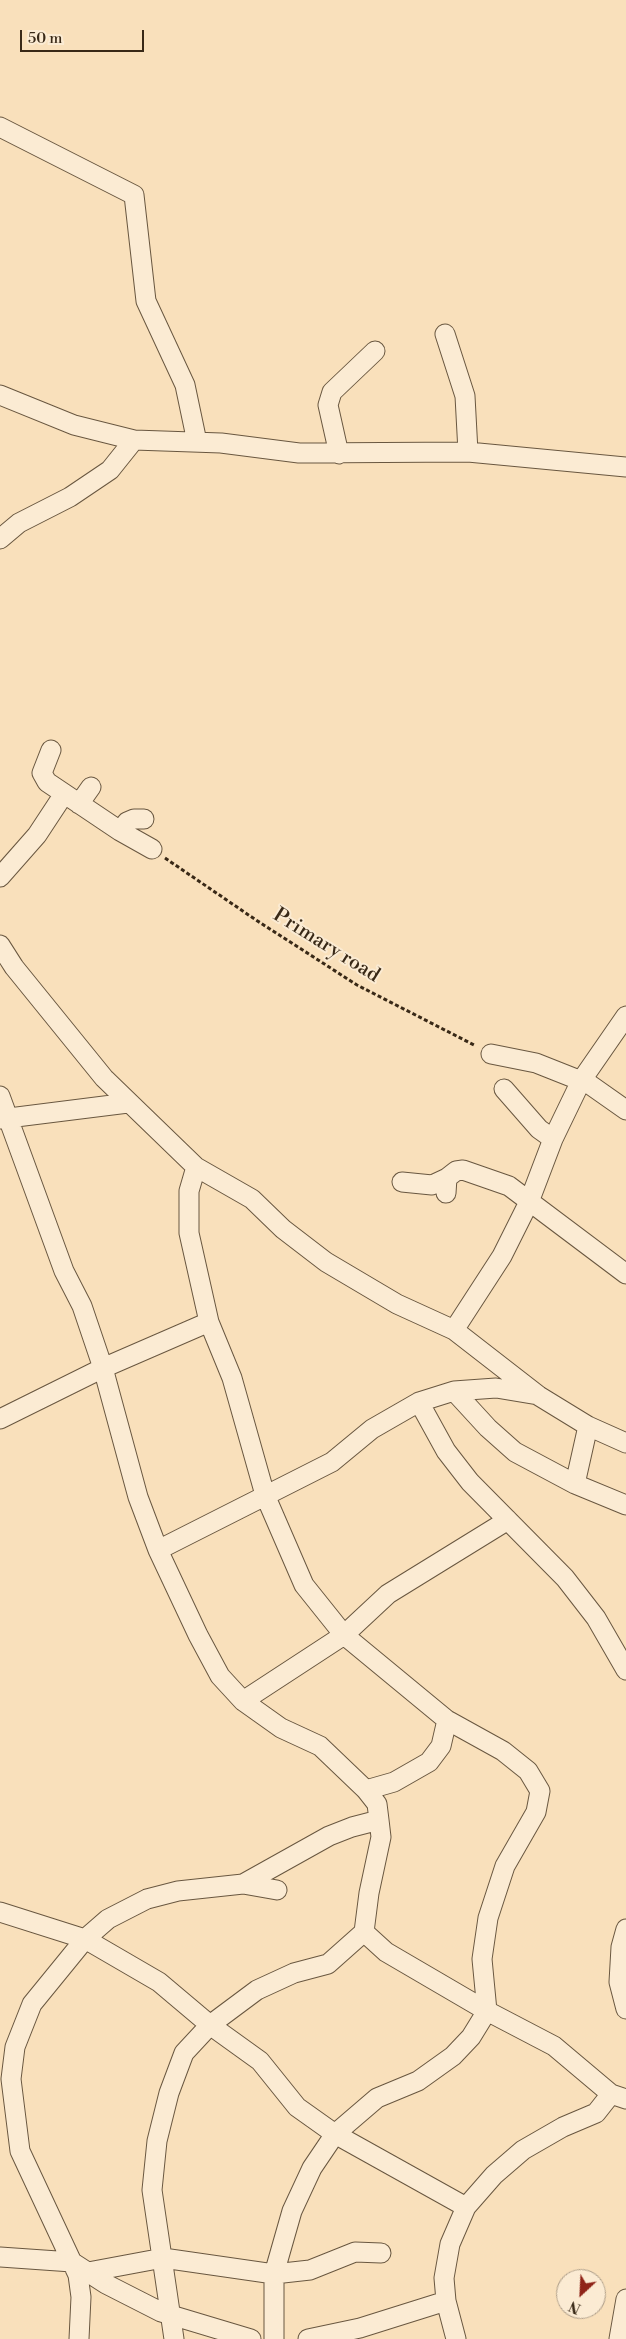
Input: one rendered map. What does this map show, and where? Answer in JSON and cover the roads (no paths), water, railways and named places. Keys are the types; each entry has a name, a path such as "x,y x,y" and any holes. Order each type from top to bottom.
{"street":[{"path":"0,127 134,195 146,301 185,386 197,442"},
{"path":"445,334 465,396 468,452"},
{"path":"340,454 328,404 332,392 375,351"},
{"path":"0,395 74,425 134,440 221,443 299,453 468,452 626,467"},
{"path":"0,539 19,523 70,497 110,470 134,440"},
{"path":"51,750 42,772 48,782 120,831 152,850"},
{"path":"0,877 72,799 91,787"},
{"path":"120,831 127,822 134,819 144,819"},
{"path":"0,945 20,974 104,1078 196,1167 252,1199 283,1229 326,1262 397,1304 454,1330 539,1396 588,1426 626,1443"},
{"path":"454,1330 502,1256 529,1202 553,1139 581,1081 626,1016"},
{"path":"491,1054 536,1063 589,1084 626,1110"},
{"path":"504,1089 539,1129 553,1139"},
{"path":"0,1096 4,1119 64,1271 82,1306 103,1368 138,1497 158,1550 220,1676 243,1701 281,1728 320,1746 366,1790 377,1804 381,1837 369,1893 364,1932 328,1964 294,1973 258,1990 210,2025 184,2053 169,2093 157,2141 152,2190 172,2314 174,2339"},
{"path":"4,1119 128,1103"},
{"path":"196,1167 189,1191 189,1233 209,1322 232,1378 265,1495 304,1585 344,1635 447,1720 503,1751 528,1771 540,1790 536,1812 505,1866 488,1918 482,1959 486,2010 471,2036 453,2056 418,2080 377,2098 335,2134 312,2168 292,2211 274,2274 274,2339"},
{"path":"402,1182 446,1186 456,1171 463,1170 480,1174 509,1186 626,1274"},
{"path":"0,1419 103,1368 209,1322"},
{"path":"158,1550 332,1462 372,1429 419,1402 454,1391 496,1388 539,1396"},
{"path":"454,1391 488,1428 515,1452 575,1484 626,1505"},
{"path":"419,1402 446,1451 470,1482 571,1586 596,1618 626,1670"},
{"path":"575,1484 588,1426"},
{"path":"243,1701 344,1635 388,1594 508,1520"},
{"path":"366,1790 394,1782 429,1762 441,1746 447,1720"},
{"path":"243,1884 329,1836 352,1827 379,1820"},
{"path":"78,2339 81,2297 78,2275 20,2150 11,2079 14,2047 32,2004 85,1939 108,1919 148,1900 178,1891 243,1884 277,1890"},
{"path":"0,1912 85,1939 159,1982 210,2025 260,2061 297,2107 335,2134 466,2207"},
{"path":"626,1929 621,1947 619,1982 626,2009"},
{"path":"364,1932 386,1952 486,2010 554,2046 619,2096 596,2113 563,2127 523,2150 494,2175 466,2207 450,2244 444,2278 446,2301 456,2339"},
{"path":"88,2272 162,2258 243,2268 274,2274 310,2270 355,2252 381,2253"},
{"path":"0,2257 72,2262 106,2284 161,2312 251,2339"},
{"path":"619,2339 626,2299"},
{"path":"308,2339 360,2328 446,2301"}]}
